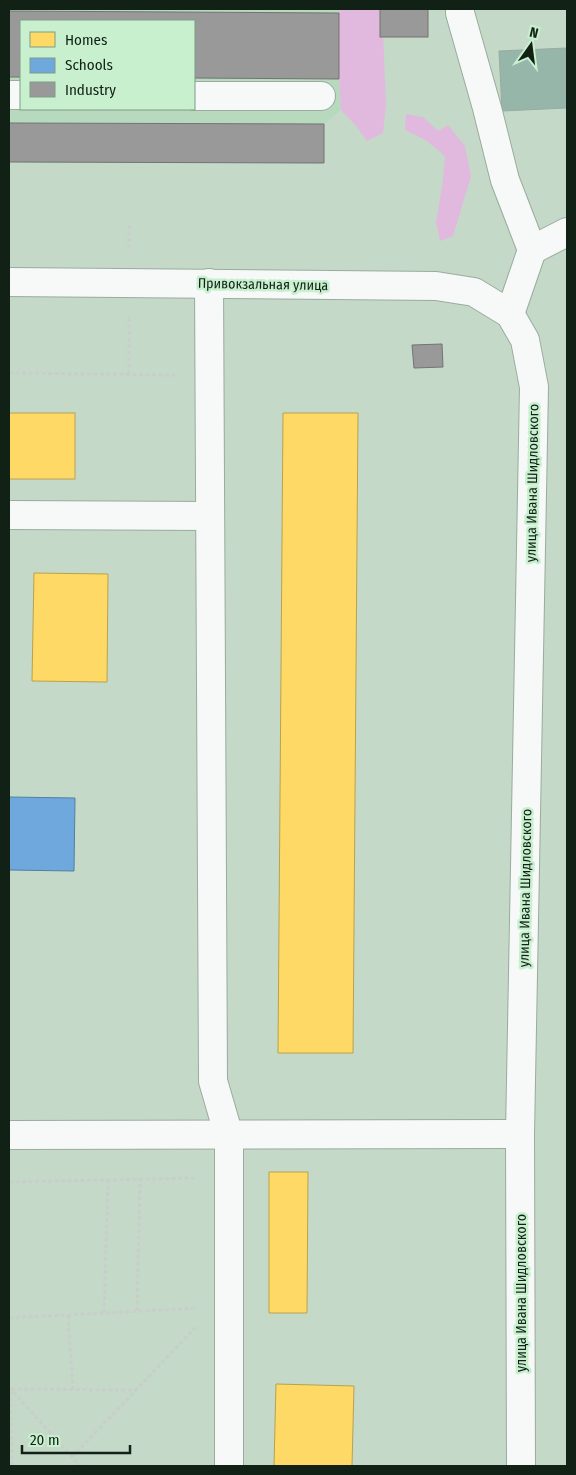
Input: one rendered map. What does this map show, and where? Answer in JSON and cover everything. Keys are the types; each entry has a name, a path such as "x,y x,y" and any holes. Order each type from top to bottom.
{"street":[{"path":"460,9 505,180 532,250 510,314"},
{"path":"195,96 322,96"},
{"path":"532,250 567,232"},
{"name":"Привокзальная улица","path":"9,282 436,286 474,292 510,314"},
{"path":"209,284 213,1081 229,1136 229,1178 222,1306 229,1466"},
{"name":"улица Ивана Шидловского","path":"510,314 525,340 534,387 520,1134 521,1466"},
{"path":"9,515 210,516"},
{"path":"9,1135 520,1134"}],"path":[{"path":"9,373 209,375"},
{"path":"9,1182 229,1178"},
{"path":"137,1311 140,1179"},
{"path":"104,1313 108,1180"},
{"path":"9,1318 222,1306"},
{"path":"72,1457 136,1390 222,1306"},
{"path":"68,1315 73,1390"},
{"path":"9,1388 136,1390"},
{"path":"9,1388 80,1466"},
{"path":"9,1388 12,1466"}],"shaded area":[{"path":"9,9 339,9 341,110 324,124 324,163 9,162"},
{"path":"339,9 382,9 386,104 383,133 367,141 341,110"},
{"path":"406,114 423,117 438,131 448,125 465,146 471,176 453,236 440,241 436,222 445,156 427,141 405,130"}],"building: Homes":[{"path":"9,413 75,413 75,479 9,479"},
{"path":"283,413 358,413 353,1053 278,1053"},
{"path":"34,573 108,574 107,682 32,681"},
{"path":"269,1172 308,1172 307,1313 269,1313"},
{"path":"276,1384 354,1386 352,1466 274,1466"}],"building: Schools":[{"path":"9,797 75,798 74,871 9,870"}],"building: Industry":[{"path":"380,9 428,9 428,37 380,37"},
{"path":"9,11 339,13 339,79 195,78 195,20 20,20 20,77 9,77"},
{"path":"9,123 324,124 324,163 9,162"},
{"path":"442,344 443,367 414,368 412,345"}],"building: Other":[{"path":"567,48 567,108 502,111 499,51"}]}
